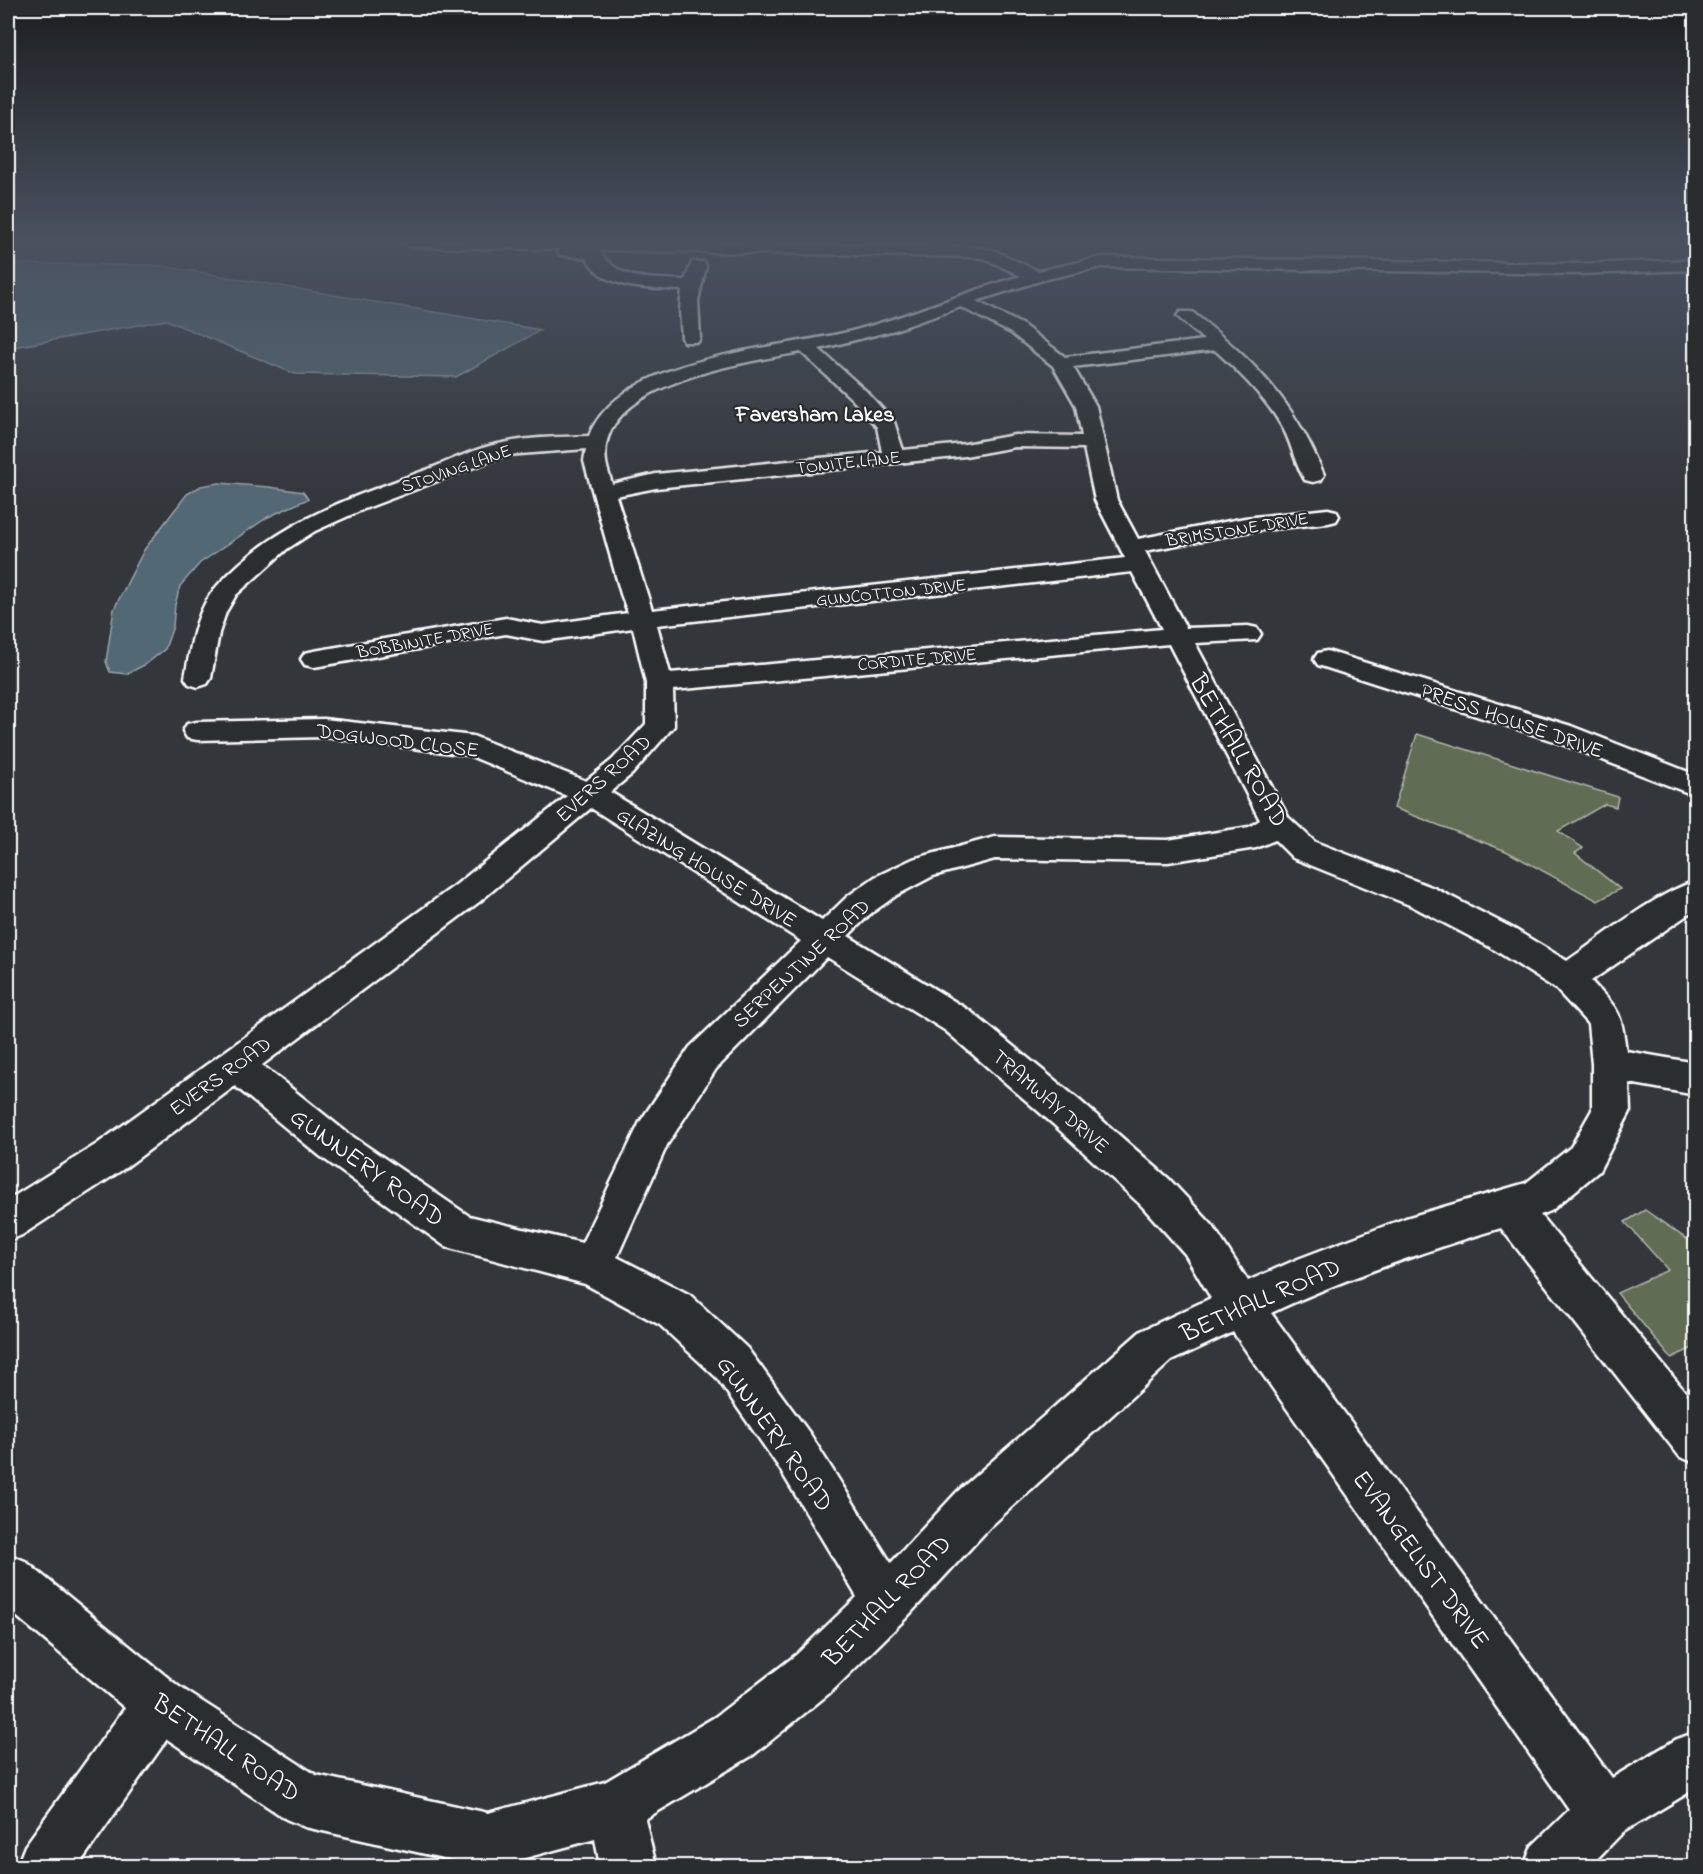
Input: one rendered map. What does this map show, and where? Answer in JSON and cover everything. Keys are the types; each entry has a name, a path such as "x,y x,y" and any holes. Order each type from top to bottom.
{"street":[{"path":"690,329 691,338"},
{"path":"595,442 599,430 624,404 640,392 664,380 693,370 878,329"},
{"name":"BETHALL ROAD","path":"8,1578 160,1704 305,1800 488,1841 615,1806 734,1736 814,1673 888,1602 974,1509 1155,1346 1298,1279 1406,1237 1537,1198 1585,1159 1611,1112 1610,1064 1605,1019 1568,979 1502,938 1423,897 1305,850 1277,824 1176,636 1142,554 1106,500 1086,406 1061,363 1019,329"},
{"path":"1202,329 1250,373 1290,424 1313,475"},
{"path":"1061,363 1220,344"},
{"path":"805,346 859,395 887,426 894,457"},
{"name":"TONITE LANE","path":"604,492 656,481 965,450 1015,441 1094,442"},
{"name":"EVERS ROAD","path":"8,1222 111,1156 468,893 590,794 622,766 660,726 659,683 643,619 633,594 595,461 595,442"},
{"name":"STOVING LANE","path":"198,678 206,633 213,612 226,591 279,544 349,498 502,449 531,445 595,442"},
{"name":"BRIMSTONE DRIVE","path":"1142,554 1245,525 1328,516"},
{"name":"GUNCOTTON DRIVE","path":"643,619 1142,554"},
{"name":"BOBBINITE DRIVE","path":"314,659 506,626 543,633 643,619"},
{"name":"CORDITE DRIVE","path":"659,683 1176,636 1248,634"},
{"name":"PRESS HOUSE DRIVE","path":"1327,659 1561,733 1695,786"},
{"name":"DOGWOOD CLOSE","path":"196,731 324,728 473,746 590,794"},
{"name":"GLAZING HOUSE DRIVE","path":"590,794 825,939"},
{"name":"SERPENTINE ROAD","path":"592,1266 653,1134 703,1058 860,905 886,886 924,867 995,848 1168,851 1256,837 1277,824"},
{"path":"1568,979 1695,893"},
{"name":"TRAMWAY DRIVE","path":"825,939 958,1021 1066,1112 1155,1192 1198,1240 1240,1305"},
{"path":"1610,1064 1695,1078"},
{"name":"GUNNERY ROAD","path":"236,1065 333,1144 460,1233 592,1266 675,1310 732,1363 794,1449 888,1602"},
{"path":"1508,1206 1695,1441"},
{"name":"EVANGELIST DRIVE","path":"1240,1305 1604,1813"},
{"path":"45,1866 160,1704"},
{"path":"1552,1866 1604,1813 1695,1758"},
{"path":"615,1806 628,1866"}],"green space":[{"path":"1417,734 1618,797 1616,807 1605,804 1558,831 1583,848 1575,853 1620,889 1598,901 1506,851 1394,808"},
{"path":"1645,1210 1695,1245 1695,1347 1671,1358 1617,1293 1668,1270 1625,1222"}],"water":[{"path":"8,329 113,329 8,348"},
{"path":"189,329 541,330 456,377 295,374"},
{"path":"219,483 303,492 308,499 268,517 200,563 180,586 173,626 165,649 146,664 127,674 110,672 106,662 114,609 144,550 187,494 201,486"}],"district":[{"name":"Faversham Lakes","path":"815,413"}]}
